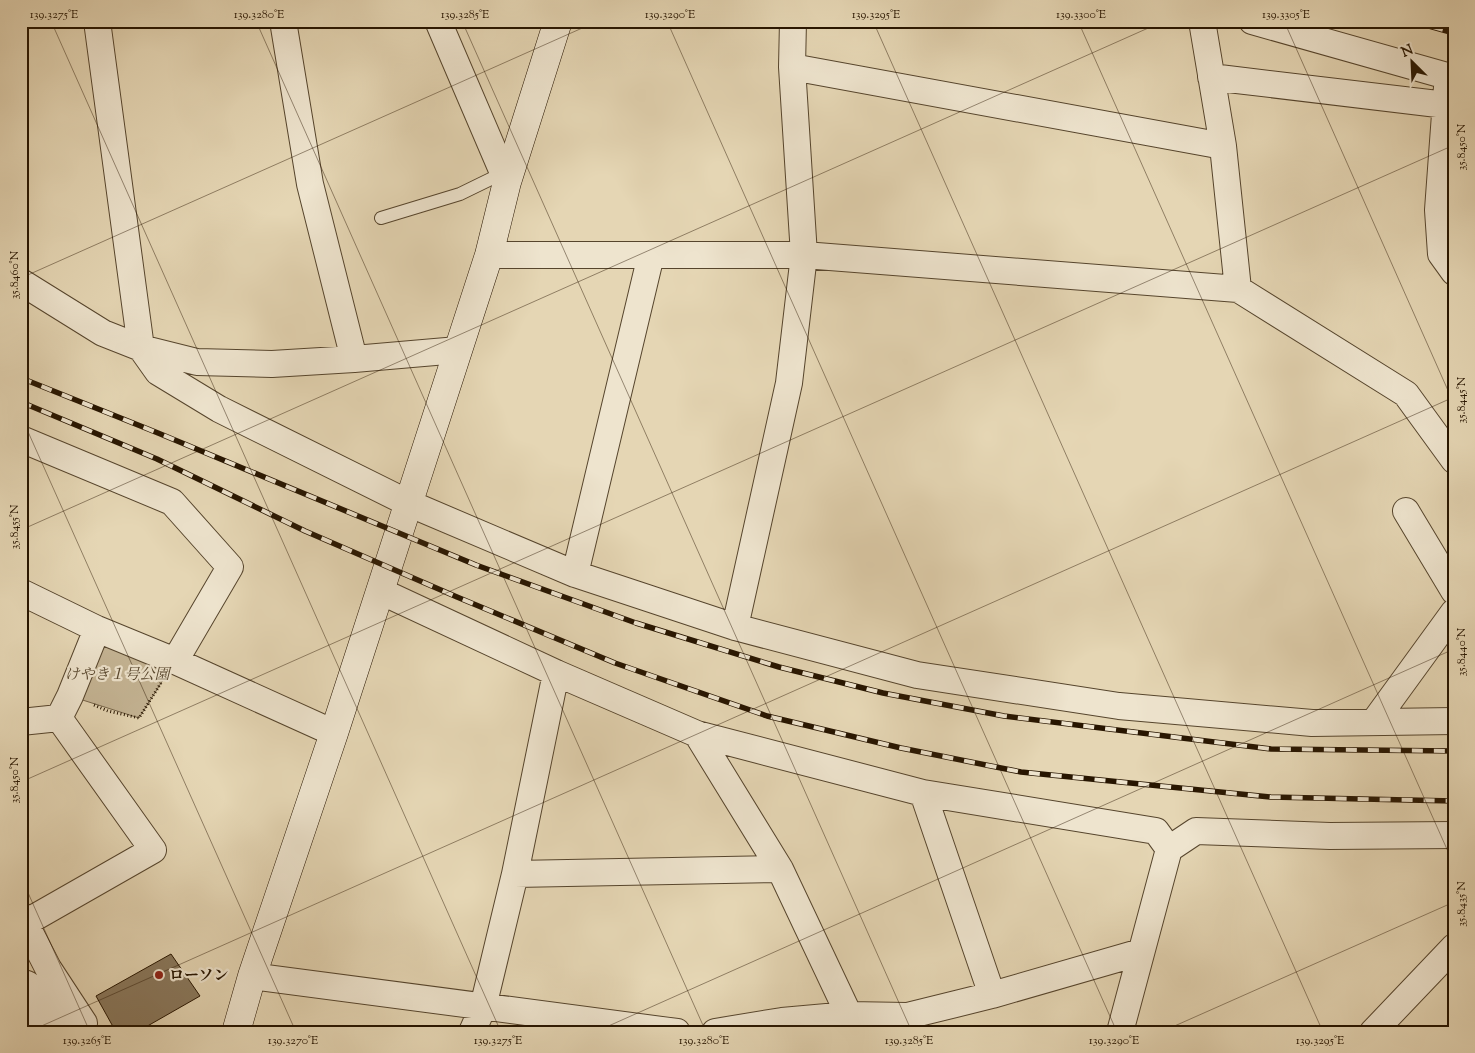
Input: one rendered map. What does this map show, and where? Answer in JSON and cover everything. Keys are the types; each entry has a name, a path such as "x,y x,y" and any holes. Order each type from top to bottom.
{"street":[{"path":"97,21 141,348 158,372 219,409 408,503 575,574 735,627 917,675 1119,706 1312,724 1454,722"},
{"path":"283,21 310,184 354,359"},
{"path":"438,21 505,178"},
{"path":"236,1032 252,976 334,733 489,255 505,178 558,21"},
{"path":"735,627 789,383 804,256 792,67 793,21"},
{"path":"1202,21 1223,146 1238,289"},
{"path":"1252,21 1451,77 1446,105 1438,210 1441,254 1454,272"},
{"path":"792,67 1223,146"},
{"path":"1211,77 1446,105"},
{"path":"489,255 804,256 1238,289 1406,394 1454,460"},
{"path":"575,574 651,255"},
{"path":"21,282 104,333 141,348 197,362 272,364 458,350"},
{"path":"21,439 172,502 230,566 175,661"},
{"path":"1406,510 1454,591"},
{"path":"380,591 556,673 697,734 923,793 1156,831 1169,849"},
{"path":"21,592 97,629 175,661 334,733"},
{"path":"1374,722 1454,612"},
{"path":"21,722 65,707 97,629"},
{"path":"472,1032 483,1007 515,874 556,673"},
{"path":"65,707 153,850 23,919 48,968 87,1028"},
{"path":"697,734 780,869 849,1016"},
{"path":"923,793 992,994"},
{"path":"1120,1032 1169,849 1196,831 1330,836 1454,835"},
{"path":"515,874 780,869"},
{"path":"1373,1032 1454,947"},
{"path":"715,1032 782,1020 849,1016 900,1024 992,994 1141,952"},
{"path":"252,976 676,1032"},
{"path":"21,982 27,984 87,1028"},
{"path":"21,1013 87,1028"}],"lane":[{"path":"381,218 505,178"}],"path":[{"path":"65,707 108,711 139,718 175,661"}],"green space":[{"name":"けやき１号公園","path":"97,629 175,661 139,718 70,696"}],"building":[{"name":"ローソン","path":"171,954 200,996 137,1032 116,1032 96,996"}],"railway":[{"path":"1411,21 1454,33"},
{"path":"21,378 476,565 636,623 779,667 883,693 1004,716 1271,749 1454,751"},
{"path":"21,402 157,459 305,531 457,597 615,663 767,716 901,748 1021,772 1270,797 1454,801"}],"place":[{"name":"ローソン","path":"159,975"}]}
